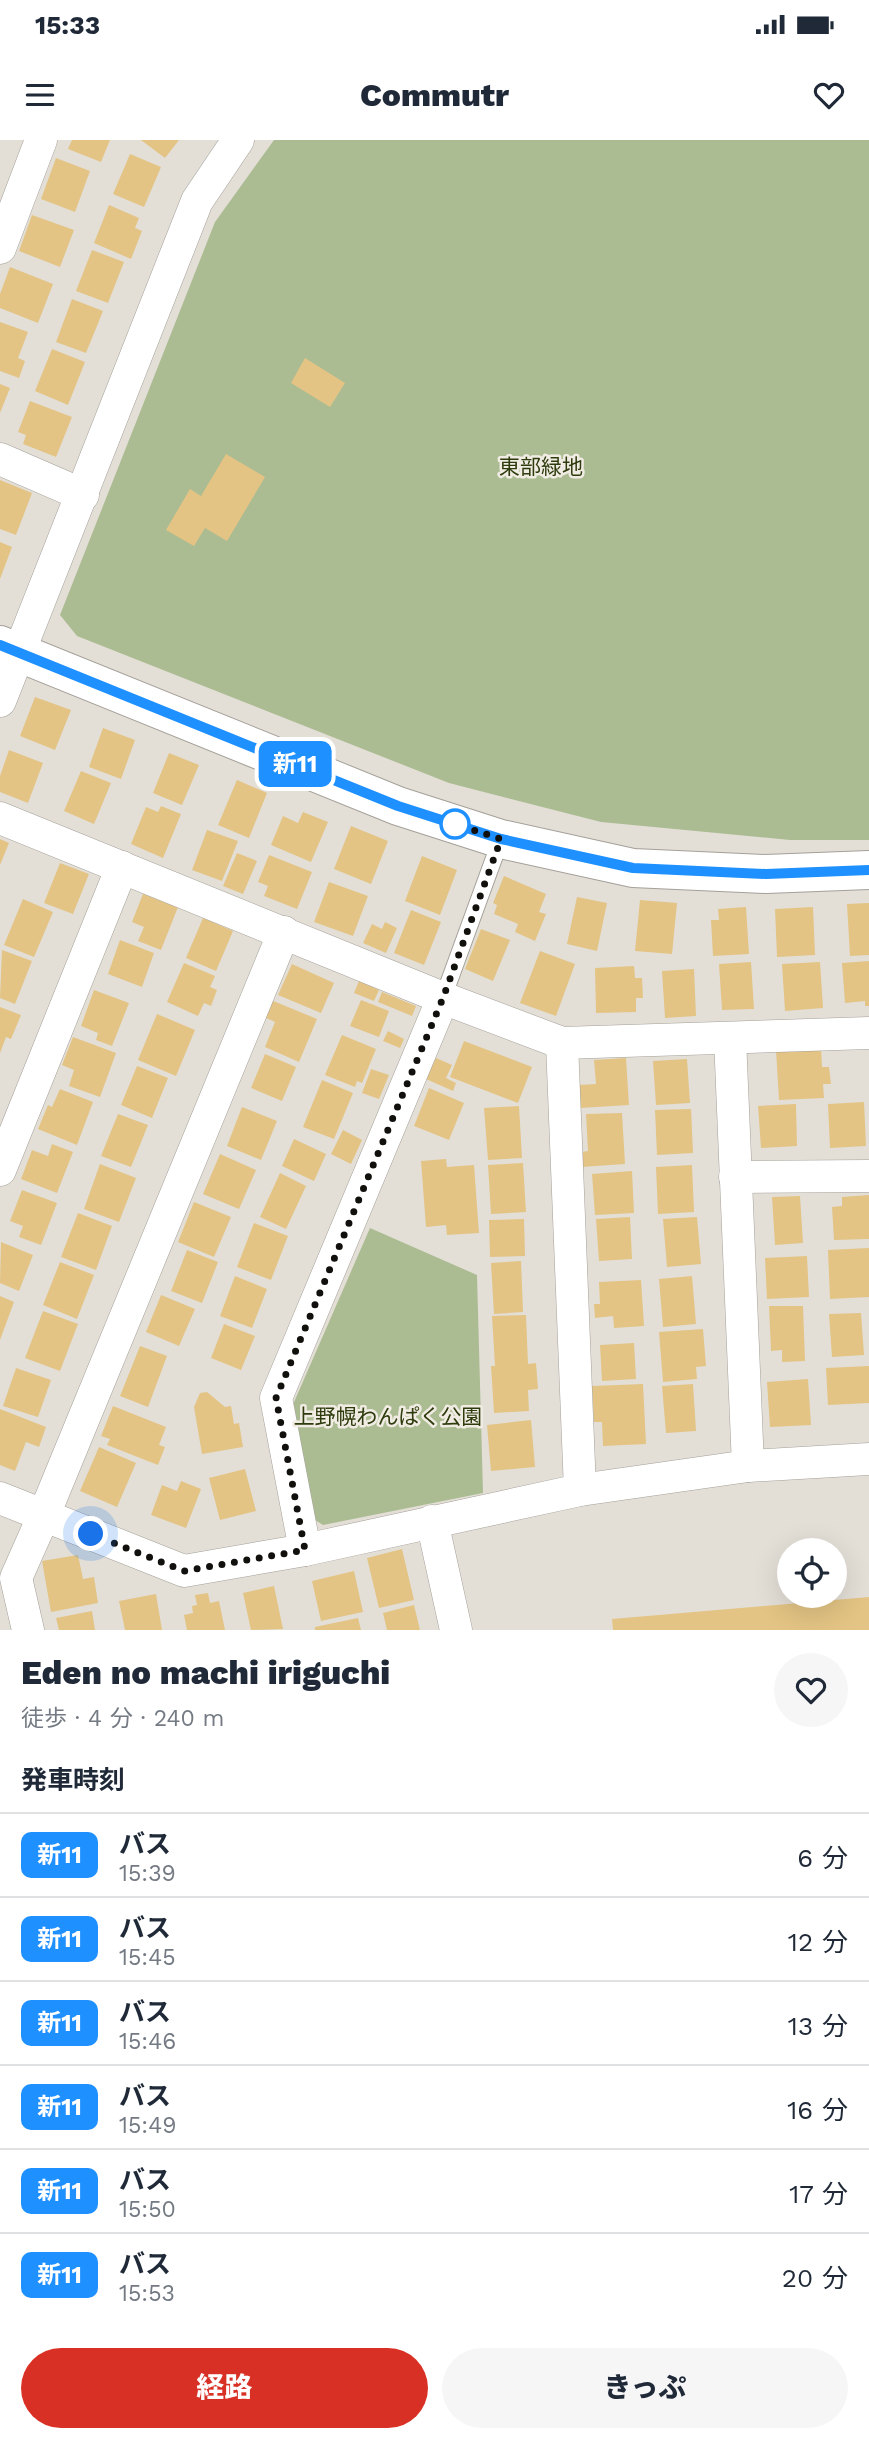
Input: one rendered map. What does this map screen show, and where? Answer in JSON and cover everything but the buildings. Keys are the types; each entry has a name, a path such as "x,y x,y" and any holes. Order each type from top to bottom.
{"street":[{"path":"0,248 41,140"},
{"path":"0,701 10,649 83,495 197,201 238,140"},
{"path":"0,459 83,495"},
{"path":"10,649 398,806 501,839 633,868 766,874 869,870"},
{"path":"0,818 443,998 562,1043 869,1033"},
{"path":"0,1170 122,867"},
{"path":"28,1630 16,1578 284,932"},
{"path":"305,1550 276,1398 443,998"},
{"path":"730,1038 748,1466"},
{"path":"562,1043 580,1490"},
{"path":"735,1177 869,1176"},
{"path":"0,1498 184,1571 305,1550 580,1490 748,1466 869,1459"},
{"path":"432,1521 456,1630"}],"lane":[{"path":"443,998 501,839"}],"green space":[{"name":"東部緑地","path":"274,140 869,140 869,840 790,840 601,822 449,783 77,636 60,615 215,222"},
{"name":"上野幌わんぱく公園","path":"370,1228 477,1275 483,1493 323,1525 309,1516 291,1409"}],"bus line":[{"name":"新11","path":"0,645 398,806 501,839 633,868 766,874 869,870"}],"route":[{"path":"91,1534 184,1571 305,1550 276,1398 443,998 501,839 449,822 455,824"}]}
